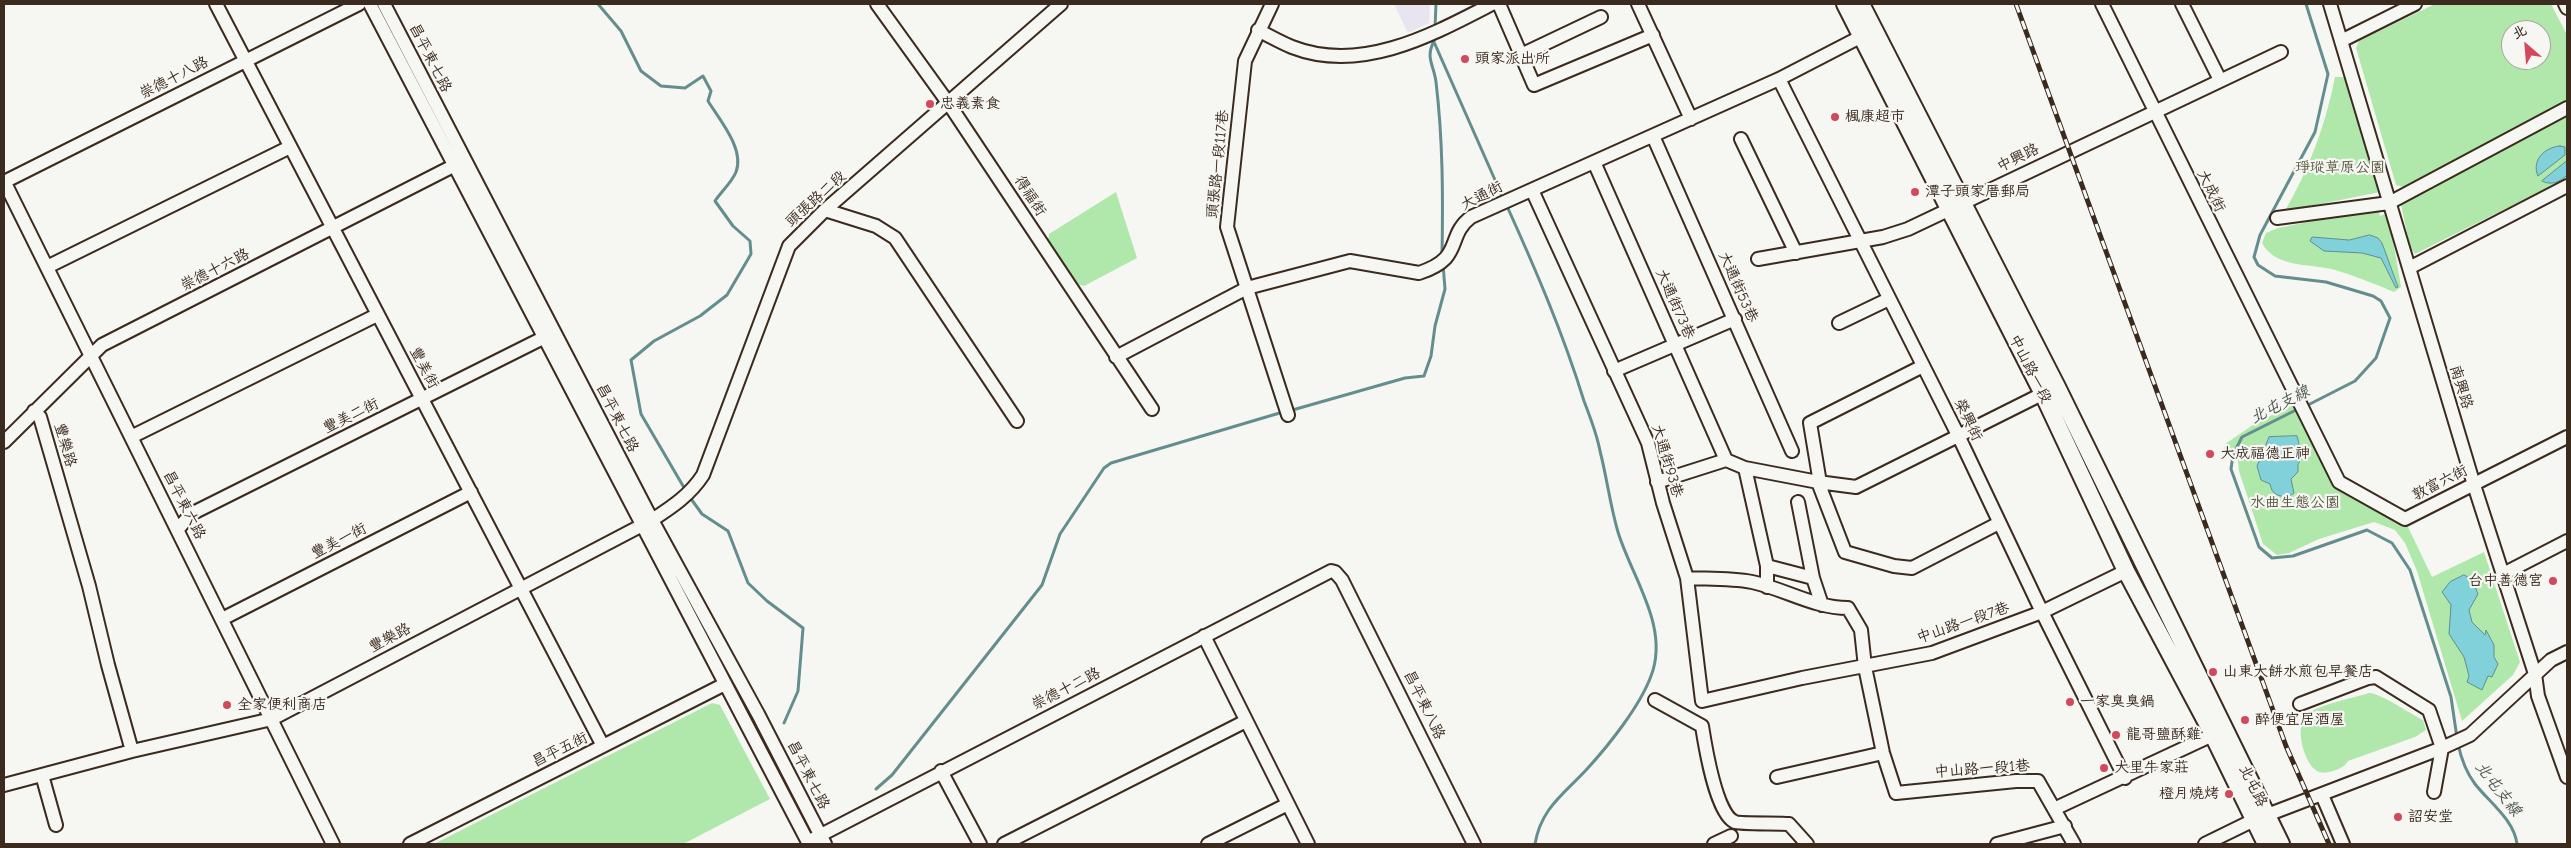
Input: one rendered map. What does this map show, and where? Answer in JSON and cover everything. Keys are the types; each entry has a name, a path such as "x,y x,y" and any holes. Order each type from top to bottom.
{"main road":[{"name":"中山路一段","path":"1845,4 1868,33 1964,203 2050,390 2126,571 2219,732"},
{"name":"中山路一段","path":"1861,4 1868,33 1949,210 2050,390 2142,562 2219,732"},
{"name":"北屯路","path":"2219,732 2260,817 2281,844"},
{"name":"北屯路","path":"2260,817 2266,844"}],"street":[{"name":"豐美街","path":"216,4 604,746"},
{"name":"崇德十八路","path":"4,181 359,4"},
{"name":"昌平東七路","path":"370,4 460,162 646,522 725,684 806,843"},
{"name":"昌平東七路","path":"384,4 544,338 646,522 758,714 822,840"},
{"name":"得福街","path":"877,4 949,104 1152,409"},
{"name":"頭張路二段","path":"646,522 678,503 694,489 703,476 789,246 826,210 1061,4"},
{"name":"頭張路一段117巷","path":"1272,4 1258,30 1245,61 1227,227 1288,415"},
{"path":"1258,30 1293,48 1337,56 1383,52 1471,15 1492,4"},
{"path":"1499,4 1534,85 1653,35"},
{"path":"1638,4 1691,119"},
{"name":"大成街","path":"2102,4 2294,391"},
{"path":"2182,4 2220,80"},
{"name":"南興路","path":"2330,4 2474,485 2535,674 2538,696 2567,777"},
{"path":"2340,41 2415,4"},
{"path":"2565,4 2567,8"},
{"path":"1521,55 1602,17"},
{"name":"大通街","path":"1116,357 1246,288 1350,261 1419,273 1446,259 1460,230 1471,217 1780,79 1868,33"},
{"name":"中興路","path":"1758,260 1860,241 1908,229 2154,110 2281,52"},
{"name":"榮興街","path":"1780,79 1958,436 2124,778"},
{"path":"2277,218 2390,203 2567,108"},
{"name":"大通街53巷","path":"1653,136 1792,451"},
{"path":"1741,139 1796,253"},
{"path":"47,267 290,147"},
{"name":"崇德十六路","path":"4,442 90,354 102,345 460,162"},
{"name":"大通街73巷","path":"1594,162 1726,460"},
{"name":"昌平東六路","path":"4,181 333,844"},
{"path":"2409,268 2567,186"},
{"name":"大通街93巷","path":"1532,190 1648,443 1687,578 1702,701"},
{"path":"826,210 876,226 896,238 1017,421"},
{"path":"1839,323 1889,299"},
{"path":"131,437 377,315"},
{"path":"1614,371 1735,319"},
{"name":"豐美二街","path":"178,529 191,514 544,338"},
{"path":"1923,366 1810,423 1819,482 1845,552 1894,566 1912,568 1999,523"},
{"path":"1658,482 1726,460 1745,468 1856,487 2050,390"},
{"name":"敦富六街","path":"2294,391 2339,482 2405,519 2567,437"},
{"name":"豐樂路","path":"34,411 40,417 62,491 132,751"},
{"path":"1745,468 1768,566 1767,587"},
{"name":"豐美一街","path":"222,619 471,492"},
{"path":"1798,502 1813,578 1822,605"},
{"name":"豐樂路","path":"4,784 132,751 272,719 646,522"},
{"path":"2503,574 2567,541"},
{"path":"1768,566 1813,578"},
{"name":"崇德十二路","path":"806,843 822,840 941,771 1331,571 1335,572 1342,580"},
{"name":"中山路一段7巷","path":"1702,701 1802,678 1932,653 2042,612 2126,571"},
{"path":"1687,578 1753,582 1822,605"},
{"name":"昌平東八路","path":"1342,580 1474,844"},
{"name":"中山路一段1巷","path":"1822,605 1848,608 1861,630 1865,667 1884,753 1896,793 2007,782 2038,781 2054,809"},
{"path":"1204,636 1308,844"},
{"path":"2205,844 2220,841 2260,817 2322,795 2442,748 2470,735 2551,660 2567,652"},
{"path":"2300,704 2368,678 2376,678 2429,710 2442,748 2434,792"},
{"name":"昌平五街","path":"410,844 725,684"},
{"path":"1656,700 1702,726 1710,771 1726,814 1736,822 1789,824 1807,844"},
{"path":"1004,844 1246,721"},
{"path":"2074,844 2066,826 2054,809 2124,778 2219,732"},
{"path":"1777,777 1884,753"},
{"path":"941,771 980,844"},
{"path":"42,775 56,825"},
{"path":"2322,795 2343,844"},
{"path":"1208,844 1288,804"},
{"path":"1996,844 2066,826"},
{"path":"1714,844 1731,836"}],"shaded area":[{"path":"1394,4 1430,4 1429,23 1408,33"}],"green space":[{"path":"2435,4 2551,4 2567,35 2567,101 2403,187 2396,185 2356,48 2359,41"},
{"name":"琤瑽草原公園","path":"2335,77 2345,77 2380,192 2285,211 2302,179 2316,146 2327,112"},
{"path":"2567,115 2567,178 2415,254 2410,247 2400,200"},
{"path":"1116,192 1137,258 1084,286 1077,284 1048,241 1049,234"},
{"path":"2378,208 2380,216 2385,214 2392,235 2401,287 2394,292 2335,270 2285,261 2268,251 2262,243 2266,233 2278,228"},
{"name":"水曲生態公園","path":"2295,403 2330,480 2408,527 2432,577 2484,552 2520,662 2513,675 2462,721 2417,571 2405,543 2395,530 2374,522 2319,539 2289,553 2277,555 2263,544 2239,471 2237,453 2223,454 2225,444 2253,425"},
{"path":"2369,693 2387,700 2423,720 2426,730 2415,737 2348,761 2343,767 2336,770 2324,773 2317,771 2308,761 2302,744 2302,720 2311,711"},
{"path":"712,703 720,705 770,799 689,841 682,844 434,844"}],"water":[{"path":"2560,146 2565,147 2565,155 2538,176 2536,165 2541,155 2549,149"},
{"path":"2567,161 2567,175 2552,183 2542,181"},
{"path":"2370,235 2378,238 2382,243 2398,287 2396,288 2381,258 2362,253 2324,251 2310,241 2312,237 2349,240"},
{"path":"2297,436 2302,458 2298,464 2298,472 2291,479 2294,493 2288,497 2278,495 2272,491 2270,484 2261,480 2257,466 2269,437"},
{"path":"2464,575 2472,579 2478,594 2469,610 2472,622 2485,635 2486,630 2494,645 2494,657 2498,664 2492,677 2488,676 2482,690 2467,682 2469,676 2464,657 2449,634 2451,605 2442,592 2450,582"}],"waterway":[{"path":"598,4 621,31 641,71 661,86 685,88 703,76 711,91 708,101 730,135 737,154 736,172 715,201 733,226 750,241 751,254 727,295 700,316 654,341 631,360 641,414 686,491"},
{"path":"1435,28 1436,4"},
{"name":"北屯支線","path":"2306,4 2328,74 2315,132 2260,235 2254,257 2258,265 2275,276 2326,282 2373,296 2381,301 2390,318 2376,358 2355,381 2306,406"},
{"path":"1434,41 1430,57 1436,82 1440,125 1442,256"},
{"path":"1434,42 1503,198"},
{"path":"1506,204 1558,326 1593,426 1618,532 1647,603 1656,639 1656,658 1651,676 1639,700 1605,749 1548,811 1538,831 1535,844"},
{"path":"1289,411 1405,378 1424,376 1431,356 1435,326 1445,289 1443,264"},
{"name":"北屯支線","path":"2300,408 2242,437 2233,455 2231,469 2259,547 2272,558 2293,556 2367,530 2392,543 2410,570 2451,697 2457,738"},
{"path":"876,789 892,775 1042,585 1060,534 1104,468 1111,463 1283,412"},
{"path":"689,496 702,514 728,531 748,583 767,601 803,628 798,691 784,723"},
{"name":"北屯支線","path":"2458,744 2462,760 2469,775 2506,819 2515,835 2517,844"}],"railway":[{"path":"2016,4 2286,746 2329,844"}],"place":[{"name":"頭家派出所","path":"1465,59"},
{"name":"忠義素食","path":"930,104"},
{"name":"楓康超市","path":"1835,117"},
{"name":"潭子頭家厝郵局","path":"1915,192"},
{"name":"大成福德正神","path":"2210,454"},
{"name":"台中善德宮","path":"2553,581"},
{"name":"山東大餅水煎包早餐店","path":"2213,672"},
{"name":"一家臭臭鍋","path":"2070,702"},
{"name":"全家便利商店","path":"227,705"},
{"name":"醉便宜居酒屋","path":"2245,720"},
{"name":"龍哥鹽酥雞","path":"2116,735"},
{"name":"大里牛家莊","path":"2104,768"},
{"name":"橙月燒烤","path":"2229,794"},
{"name":"詔安堂","path":"2398,817"}]}
